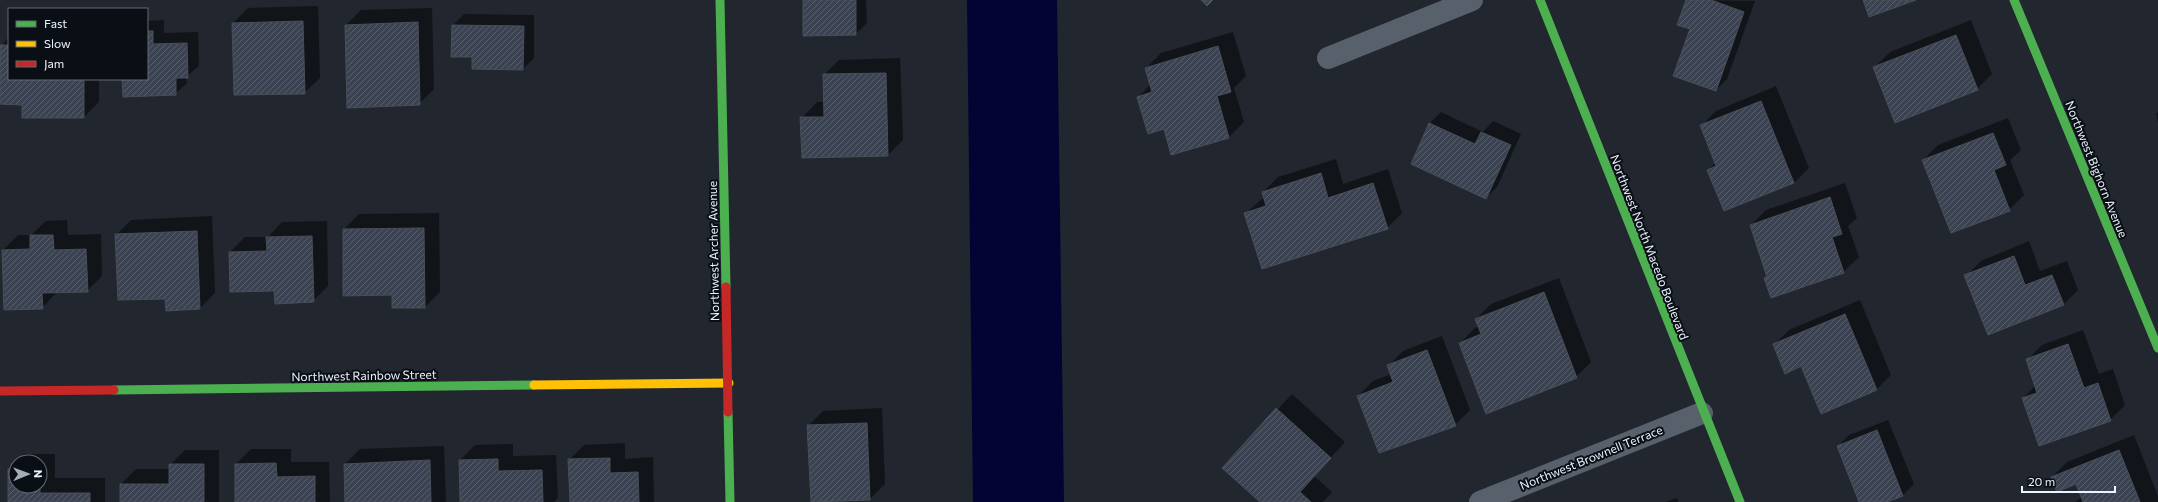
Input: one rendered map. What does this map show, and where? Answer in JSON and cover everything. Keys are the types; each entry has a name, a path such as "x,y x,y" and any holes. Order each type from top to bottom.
{"street":[{"name":"Northwest Archer Avenue","path":"720,0 730,502"},
{"path":"1328,58 1472,0"},
{"name":"Northwest North Macedo Boulevard","path":"1540,0 1702,413 1740,502"},
{"name":"Northwest Bighorn Avenue","path":"2014,0 2158,348"},
{"name":"Northwest Rainbow Street","path":"0,390 728,383"},
{"name":"Northwest Brownell Terrace","path":"1480,502 1702,413"}],"shaded area":[{"path":"967,0 1057,0 1064,502 973,502"}],"building":[{"path":"803,0 856,0 856,35 803,36"},
{"path":"1201,0 1213,0 1207,6"},
{"path":"1686,0 1711,0 1744,12 1716,91 1673,76 1690,29 1677,25"},
{"path":"1863,0 1916,0 1869,17"},
{"path":"303,21 305,94 234,95 232,23"},
{"path":"418,22 420,105 347,108 345,25"},
{"path":"452,25 524,26 523,70 472,69 472,57 451,57"},
{"path":"148,31 153,31 153,44 187,43 188,78 176,78 176,95 123,97 122,80 148,80"},
{"path":"1956,35 1978,90 1895,123 1873,67"},
{"path":"0,45 8,45 8,80 84,80 84,118 22,118 22,105 0,104"},
{"path":"1218,46 1231,92 1217,96 1229,138 1171,155 1164,129 1148,134 1137,97 1152,92 1145,68"},
{"path":"886,73 888,156 802,158 800,117 824,117 823,74"},
{"path":"1761,101 1794,183 1724,211 1707,170 1716,166 1700,125"},
{"path":"1429,123 1475,144 1481,132 1511,145 1486,199 1411,164"},
{"path":"1993,133 2006,165 1994,170 2010,211 1951,233 1922,160"},
{"path":"1321,173 1328,198 1373,183 1388,229 1262,269 1244,213 1266,206 1262,192"},
{"path":"1830,197 1842,234 1832,237 1844,273 1771,298 1764,278 1767,277 1750,225"},
{"path":"424,228 425,308 392,308 392,295 343,296 343,229"},
{"path":"197,231 200,309 166,311 165,299 118,300 115,234"},
{"path":"30,235 53,235 54,250 86,249 88,292 42,293 43,309 4,310 2,250 30,249"},
{"path":"312,236 314,302 275,304 274,291 230,292 229,252 267,251 266,237"},
{"path":"2014,256 2025,285 2052,275 2064,305 1988,335 1964,275"},
{"path":"1544,292 1577,378 1486,414 1459,343 1481,334 1475,319"},
{"path":"1845,314 1877,390 1821,414 1801,366 1785,374 1773,344"},
{"path":"2068,344 2084,388 2098,383 2111,421 2039,446 2022,398 2037,393 2026,359"},
{"path":"1427,350 1456,426 1379,453 1357,396 1393,382 1387,365"},
{"path":"1276,408 1331,458 1300,492 1311,502 1260,502 1222,468"},
{"path":"867,423 870,500 811,502 807,425"},
{"path":"1877,430 1903,496 1887,502 1859,502 1837,446"},
{"path":"2119,450 2140,502 2083,502 2076,484 2057,492 2051,477"},
{"path":"610,458 610,473 638,472 639,502 570,502 568,459"},
{"path":"498,459 498,471 542,470 543,502 460,502 459,460"},
{"path":"430,460 431,502 345,502 344,464"},
{"path":"276,463 277,477 315,476 315,502 235,502 235,464"},
{"path":"169,464 204,464 204,502 120,502 120,484 169,484"},
{"path":"90,493 90,502 8,502 8,494"}],"traffic: fast":[{"path":"720,0 726,287"},
{"path":"1540,0 1740,502"},
{"path":"2014,0 2158,348"},
{"path":"114,390 534,385"},
{"path":"728,412 730,502"}],"traffic: slow":[{"path":"534,385 729,383"}],"traffic: jam":[{"path":"726,287 728,412"},
{"path":"0,391 114,390"}]}
